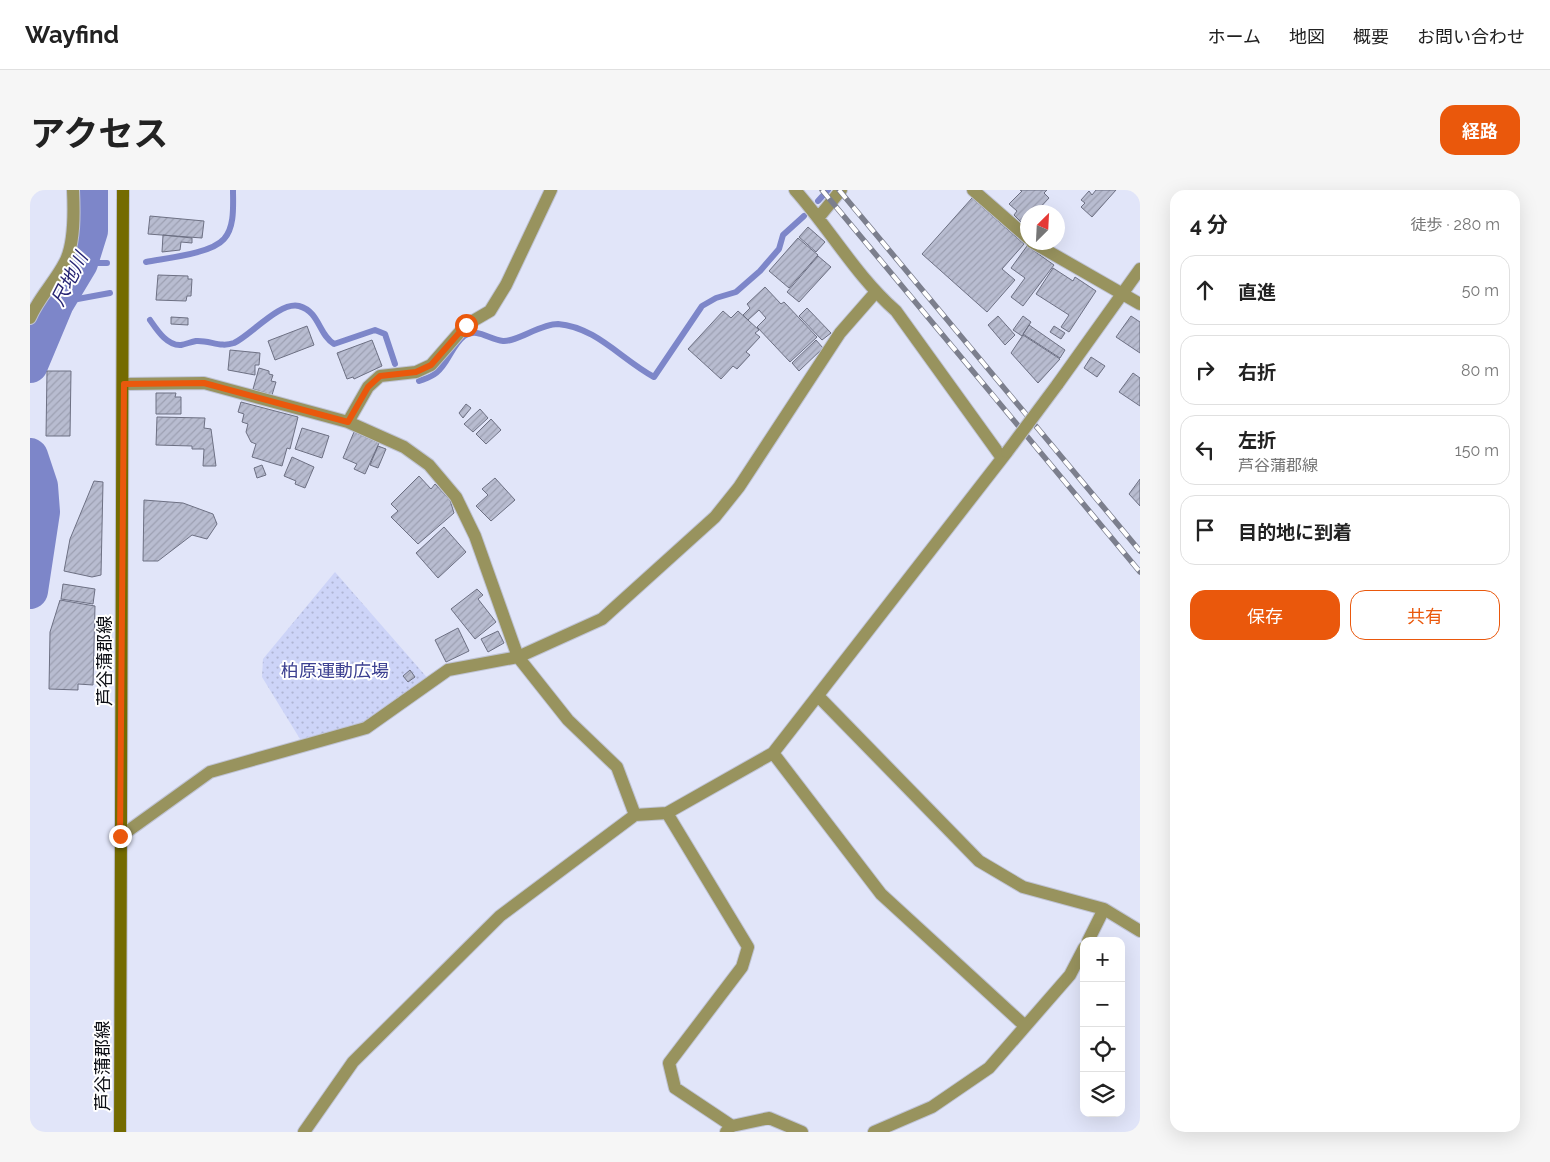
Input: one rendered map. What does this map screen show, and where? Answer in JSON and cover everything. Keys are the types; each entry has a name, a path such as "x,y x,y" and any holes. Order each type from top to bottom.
{"main road":[{"name":"芦谷蒲郡線","path":"120,1132 120,836 124,384 123,190"}],"street":[{"path":"30,318 35,306 66,261 75,217 73,190"},
{"path":"348,422 368,387 380,376 416,372 431,365 466,325 490,311 506,285 551,190"},
{"path":"795,190 819,217 875,293 896,311 1004,455"},
{"path":"819,217 842,190"},
{"path":"973,190 1020,231"},
{"path":"1046,250 1140,304"},
{"path":"304,1132 353,1062 500,916 635,815 668,813 773,753 819,697 1004,455 1140,269"},
{"path":"120,836 210,772 366,728 448,670 518,658 602,619 715,517 739,487 840,333 875,293"},
{"path":"124,384 204,383 348,422 404,447 429,465 456,498 475,536 518,658 568,720 617,767 635,815"},
{"path":"819,697 979,860 1024,887 1104,909 1140,930"},
{"path":"773,753 881,894 1025,1026"},
{"path":"668,813 748,947 742,967 668,1063 675,1088 729,1129 768,1118 802,1132"},
{"path":"1090,937 1104,909"},
{"path":"874,1132 932,1108 989,1068 1070,975 1080,956"}],"green space":[{"name":"柏原運動広場","path":"335,572 431,682 366,728 300,739 262,677 263,659"}],"building":[{"path":"1020,190 1047,190 1044,193 1049,198 1042,205 1020,205 1020,221 1014,215 1017,211 1009,204 1022,191"},
{"path":"1096,190 1116,190 1092,217 1081,207 1085,203 1081,200 1089,191 1092,195"},
{"path":"972,198 1020,240 1020,249 1002,269 1015,280 987,312 922,254"},
{"path":"150,216 204,221 202,238 148,234"},
{"path":"808,227 825,242 816,252 799,237"},
{"path":"163,235 192,238 192,243 181,242 180,250 162,252"},
{"path":"798,238 818,255 789,288 769,271"},
{"path":"1024,250 1033,250 1054,265 1023,306 1011,297 1025,278 1011,268"},
{"path":"818,256 831,267 799,302 787,292"},
{"path":"1053,268 1073,281 1075,277 1096,291 1069,332 1061,327 1069,315 1036,294"},
{"path":"158,275 188,276 188,279 192,279 191,296 187,296 186,301 156,300"},
{"path":"765,287 781,304 784,302 817,337 790,362 757,327 766,318 759,310 748,320 743,315 750,308 747,304"},
{"path":"807,308 831,333 822,340 799,316"},
{"path":"723,311 731,318 738,311 759,330 755,333 760,337 746,352 750,355 737,369 733,366 721,379 688,349"},
{"path":"998,316 1015,335 1005,345 988,325"},
{"path":"1023,316 1031,322 1022,336 1013,330"},
{"path":"1131,316 1140,322 1140,353 1116,337"},
{"path":"171,317 188,318 188,325 171,324"},
{"path":"1029,325 1065,350 1060,358 1023,334"},
{"path":"307,326 314,345 275,360 268,341"},
{"path":"1054,326 1065,333 1061,339 1050,332"},
{"path":"1023,335 1060,359 1038,383 1011,353"},
{"path":"372,340 382,366 354,379 353,377 347,379 337,353"},
{"path":"816,340 823,348 799,371 792,363"},
{"path":"230,350 260,353 259,365 255,365 255,375 228,370"},
{"path":"1091,357 1105,366 1097,377 1084,368"},
{"path":"259,368 269,371 269,374 273,375 271,381 276,382 272,395 253,389"},
{"path":"47,371 71,371 70,436 46,436"},
{"path":"1133,373 1140,378 1140,406 1119,392"},
{"path":"156,393 176,393 175,397 181,397 181,414 156,414"},
{"path":"241,402 298,417 290,449 287,448 282,466 252,457 256,444 251,442 246,432 248,424 242,422 244,414 238,412"},
{"path":"466,404 471,408 463,418 459,413"},
{"path":"480,409 488,418 473,432 464,424"},
{"path":"157,417 205,418 204,428 211,429 216,466 203,466 204,449 192,449 192,446 156,445"},
{"path":"491,419 501,430 486,444 476,434"},
{"path":"302,428 329,436 322,458 295,449"},
{"path":"354,432 379,443 365,474 354,469 357,464 343,458"},
{"path":"378,446 386,449 378,468 370,465"},
{"path":"292,457 314,467 305,488 295,484 296,481 284,476"},
{"path":"262,465 266,475 257,478 254,468"},
{"path":"419,476 431,489 435,484 450,500 454,513 418,544 391,517 398,511 391,504"},
{"path":"495,478 515,500 491,521 476,506 488,495 482,489"},
{"path":"1140,479 1140,506 1129,494"},
{"path":"94,481 103,482 101,575 92,577 64,571 70,539"},
{"path":"144,500 183,503 213,514 217,524 207,539 192,535 158,561 143,561"},
{"path":"444,527 466,552 438,578 416,553"},
{"path":"63,584 95,589 93,604 61,599"},
{"path":"477,589 483,595 478,599 496,622 475,639 451,609"},
{"path":"60,600 95,606 93,685 78,684 78,690 49,689 50,632"},
{"path":"458,628 469,651 446,662 435,640"},
{"path":"498,631 504,643 488,652 481,639"},
{"path":"410,670 415,677 408,682 403,676"}],"waterway":[{"name":"尺地川","path":"30,365 56,303 80,263 90,231 90,190"},
{"path":"146,262 199,252 218,244 228,234 232,222 233,190"},
{"path":"818,201 828,190"},
{"path":"419,381 432,376 440,369 456,344 464,336 479,333 498,340 509,341 544,327 558,324 572,326 585,331 654,377 702,306 716,298 736,292 760,271 779,249 783,235 804,216"},
{"path":"80,263 107,263"},
{"path":"56,303 110,293"},
{"path":"150,320 163,337 176,345 196,341 229,344 241,339 275,313 291,306 299,306 311,313 325,335 334,344 375,330 385,334 395,364"},
{"name":"尺地川","path":"30,456 40,486 42,512 30,591"}],"railway":[{"path":"822,190 1140,572"},
{"path":"839,190 1140,551"}],"route":[{"path":"120,836 124,384 204,383 348,422 368,387 380,376 416,372 431,365 466,325"}]}
